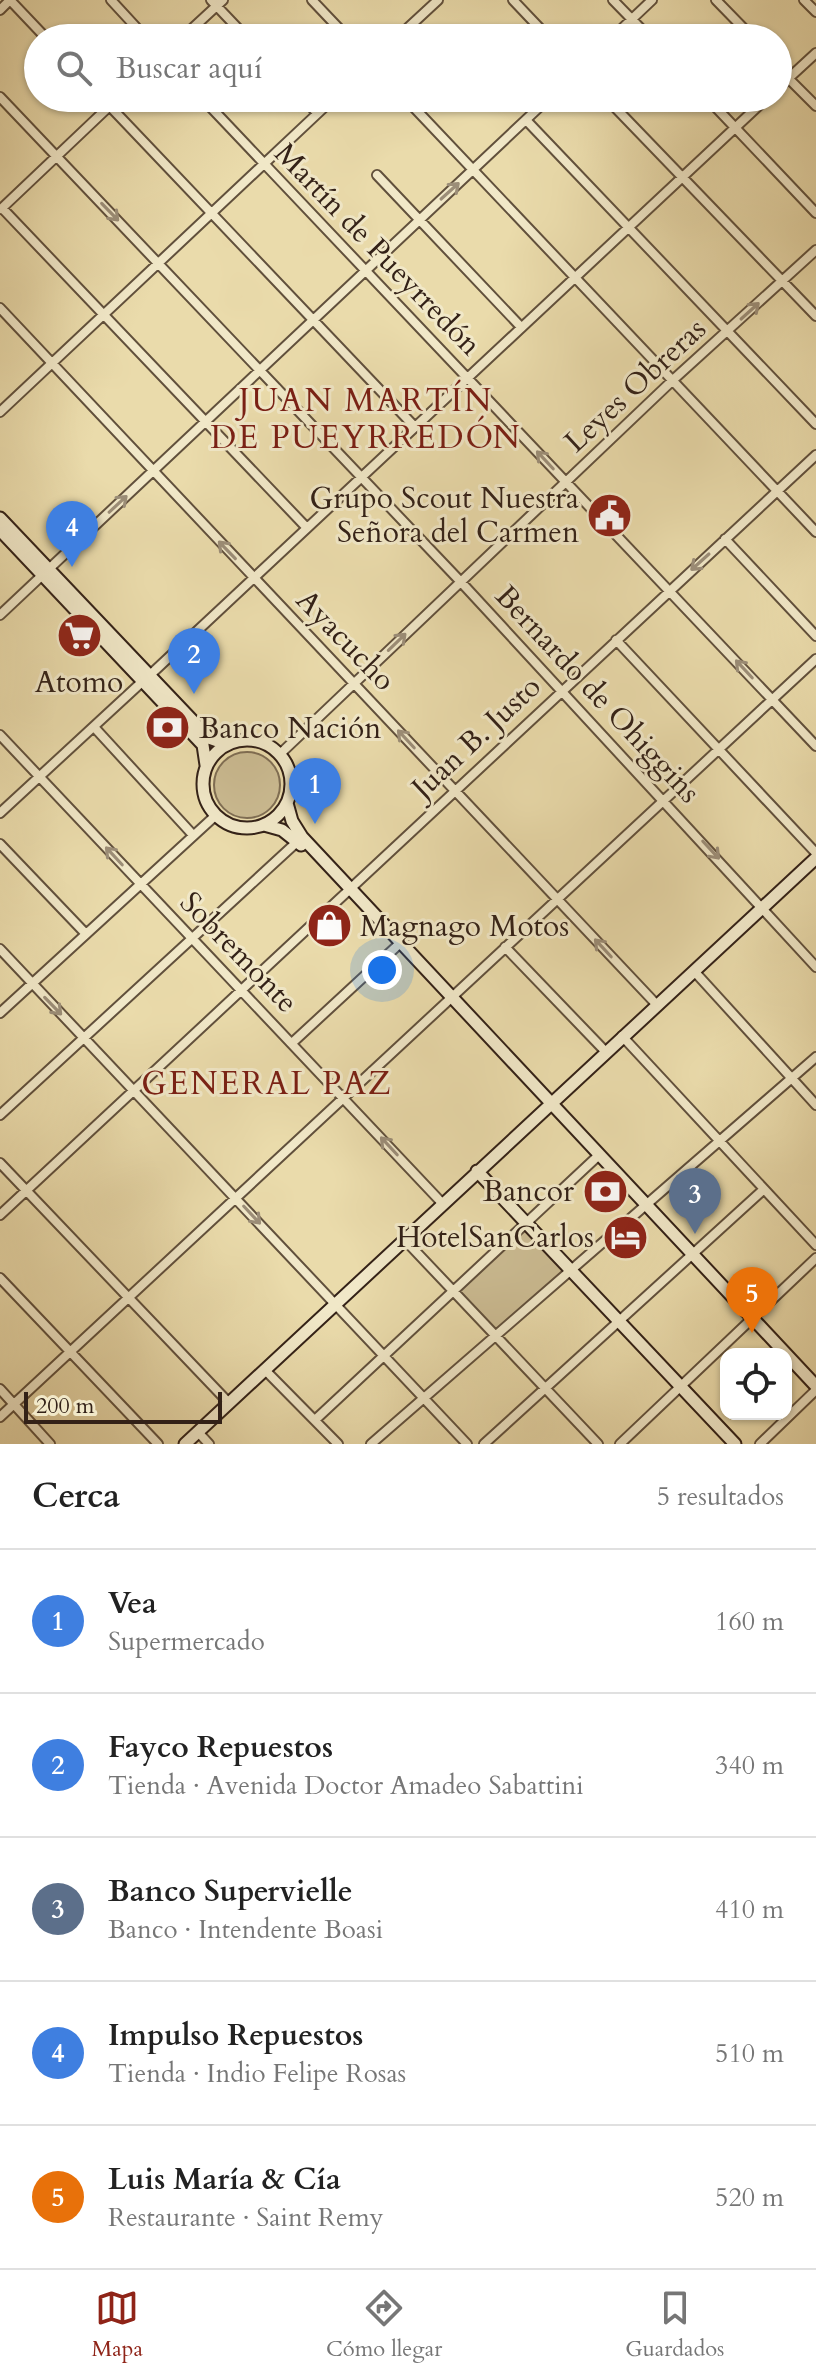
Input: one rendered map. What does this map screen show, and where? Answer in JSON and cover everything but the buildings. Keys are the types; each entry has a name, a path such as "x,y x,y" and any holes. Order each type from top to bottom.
{"main road":[{"path":"0,518 203,745 206,765 203,792 215,816 238,828 264,825 282,830 298,841 753,1317 816,1388"},
{"path":"0,530 46,572"},
{"path":"146,678 209,738 226,744 254,740 280,754 291,777 287,803 296,830 397,946 449,998"},
{"path":"206,765 226,744"},
{"path":"264,825 287,803"},
{"path":"185,1444 816,855"},
{"path":"477,1171 735,1444"}],"street":[{"path":"0,10 10,0 33,24"},
{"path":"111,0 133,24"},
{"path":"312,0 334,24"},
{"path":"320,9 329,0"},
{"path":"412,24 438,0"},
{"path":"513,0 536,24"},
{"path":"613,0 637,24"},
{"path":"627,24 652,0"},
{"path":"716,0 739,24"},
{"path":"804,0 816,12"},
{"path":"196,24 217,2 235,24"},
{"path":"792,75 816,53"},
{"path":"792,81 816,106"},
{"name":"Bernardo de Ohiggins","path":"0,97 460,581 816,967"},
{"path":"104,112 1,209 105,313 307,528"},
{"path":"116,112 414,426"},
{"name":"Martín de Pueyrredón","path":"215,112 816,746"},
{"path":"418,112 816,532"},
{"path":"0,615 534,112"},
{"path":"619,112 816,316"},
{"path":"721,112 816,213"},
{"path":"0,813 752,112"},
{"path":"0,412 317,113"},
{"path":"526,120 816,424"},
{"path":"377,175 521,327"},
{"name":"Leyes Obreras","path":"280,754 674,379 816,250"},
{"name":"Ayacucho","path":"0,308 657,1005"},
{"name":"Juan B. Justo","path":"0,1215 816,455"},
{"path":"725,539 816,636"},
{"path":"616,640 816,855"},
{"path":"0,1417 816,659"},
{"path":"94,727 193,835"},
{"name":"Sobremonte","path":"0,735 442,1203"},
{"path":"0,1013 215,816"},
{"path":"0,1115 298,841"},
{"path":"0,844 86,934"},
{"path":"292,1043 397,946"},
{"path":"505,947 605,1051"},
{"path":"0,949 467,1444"},
{"path":"694,971 816,1105"},
{"path":"622,1036 816,1245"},
{"path":"371,1444 816,1057"},
{"path":"315,1420 599,1155"},
{"path":"0,1163 229,1403"},
{"path":"484,1444 763,1190"},
{"path":"404,1239 598,1444"},
{"path":"620,1444 816,1258"},
{"path":"0,1278 158,1444"},
{"path":"266,1371 338,1444"},
{"path":"760,1444 816,1388"},
{"path":"0,1389 50,1444"},
{"path":"198,1432 209,1444"}],"shaded area":[{"path":"247,752 260,755 270,762 277,772 280,785 277,798 270,808 260,815 247,818 234,815 224,808 217,798 214,785 217,772 224,762 234,755"},
{"path":"525,1228 564,1271 497,1331 458,1292"}],"place":[{"name":"Grupo Scout Nuestra Señora del Carmen","path":"610,515"},
{"name":"Impulso Repuestos","path":"72,567"},
{"name":"Atomo","path":"79,636"},
{"name":"Fayco Repuestos","path":"194,694"},
{"name":"Banco Nación","path":"168,728"},
{"name":"Vea","path":"315,824"},
{"name":"Magnago Motos","path":"329,926"},
{"name":"Bancor","path":"605,1191"},
{"name":"Banco Supervielle","path":"695,1234"},
{"name":"HotelSanCarlos","path":"625,1237"},
{"name":"Luis María & Cía","path":"752,1333"}],"district":[{"name":"JUAN MARTÍN DE PUEYRREDÓN","path":"366,418"},
{"name":"GENERAL PAZ","path":"267,1083"}]}
